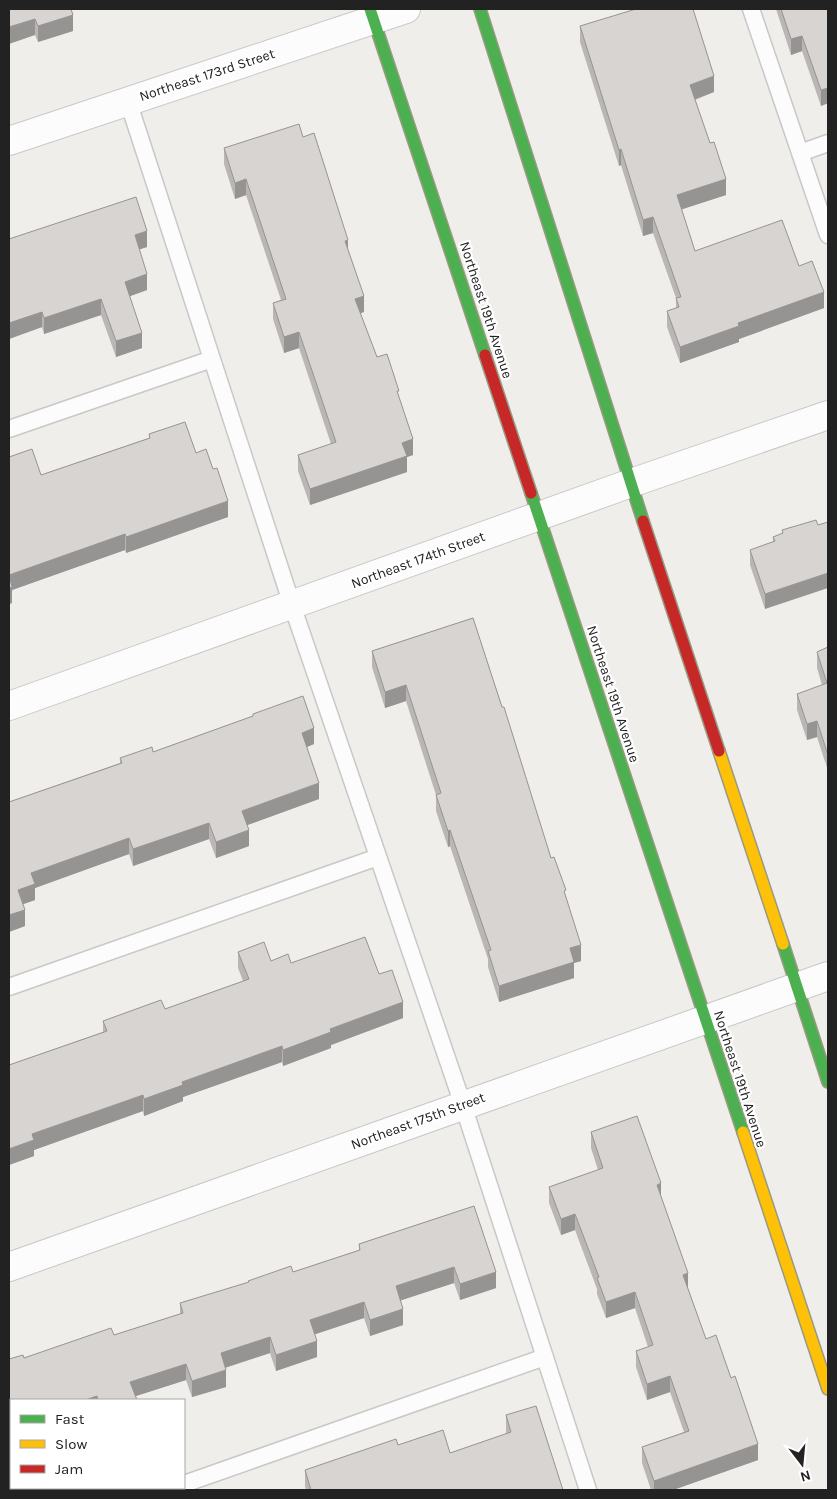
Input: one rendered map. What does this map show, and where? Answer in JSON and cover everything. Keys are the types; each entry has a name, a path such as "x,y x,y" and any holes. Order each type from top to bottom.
{"street":[{"name":"Northeast 173rd Street","path":"9,141 128,101 372,14 406,9"},
{"path":"480,9 631,483 828,1082"},
{"name":"Northeast 19th Avenue","path":"372,14 828,1389"},
{"name":"Northeast 174th Street","path":"9,706 538,516 828,415"},
{"name":"Northeast 175th Street","path":"9,1267 828,976"}],"lane":[{"path":"751,9 828,235"},
{"path":"128,101 292,605 463,1105 588,1490"},
{"path":"800,153 828,143"},
{"path":"9,429 212,359"},
{"path":"9,987 378,856"},
{"path":"185,1484 545,1357"}],"building":[{"path":"9,9 71,9 73,15 38,26 35,19 9,27"},
{"path":"636,9 693,9 714,76 690,85 710,143 714,142 726,179 677,195 695,251 782,220 799,266 812,261 824,292 738,323 739,326 680,347 667,311 679,307 676,298 681,297 653,217 643,220 580,26"},
{"path":"781,9 828,9 828,88 821,90 802,36 791,39"},
{"path":"299,124 303,137 314,133 348,240 345,241 364,296 355,299 377,357 387,354 413,439 402,443 407,456 310,489 298,455 336,442 299,332 284,337 273,303 286,299 246,179 235,183 224,148"},
{"path":"136,197 147,231 135,235 147,274 125,282 142,333 116,341 101,299 44,318 42,312 9,323 9,239"},
{"path":"185,422 196,453 206,449 213,469 217,468 228,501 126,537 125,534 9,575 9,457 32,449 41,475 150,438 149,434"},
{"path":"816,520 818,525 828,522 828,573 765,594 750,550 775,541 773,537 783,533 782,530"},
{"path":"9,575 12,587 9,588"},
{"path":"473,618 502,707 504,707 551,858 554,857 566,890 564,891 581,945 570,948 574,962 499,986 488,951 491,950 436,795 441,793 406,685 385,692 372,651"},
{"path":"828,647 828,755 817,721 807,724 797,694 827,683 817,652"},
{"path":"303,696 314,728 302,733 319,783 242,811 249,830 216,842 209,823 133,849 129,838 31,873 35,884 18,890 25,910 9,915 9,802 122,763 120,758 152,747 153,752"},
{"path":"365,937 379,974 392,970 403,1002 330,1029 331,1032 283,1050 282,1046 182,1082 183,1085 144,1099 143,1095 32,1134 34,1140 9,1149 9,1065 107,1031 103,1021 161,1000 165,1009 249,979 238,952 264,942 271,961 288,954 291,963"},
{"path":"637,1116 661,1183 657,1185 688,1273 683,1275 706,1339 716,1335 731,1378 735,1376 758,1444 654,1481 642,1447 689,1431 670,1376 647,1384 636,1351 653,1345 635,1292 606,1302 597,1278 599,1277 575,1214 561,1219 549,1187 603,1168 591,1132"},
{"path":"474,1206 496,1272 460,1284 454,1267 396,1286 403,1309 370,1320 364,1302 310,1320 317,1341 276,1355 270,1337 221,1353 226,1370 192,1381 186,1364 130,1382 137,1399 98,1399 97,1396 88,1399 10,1399 9,1459 9,1359 23,1355 24,1358 111,1328 114,1335 183,1313 180,1303 249,1282 291,1266 293,1272 360,1250 359,1244"},
{"path":"536,1406 563,1490 311,1490 305,1470 396,1439 398,1445 443,1430 450,1453 511,1432 506,1415"}],"traffic: fast":[{"path":"370,9 485,355"},
{"path":"480,9 643,521"},
{"path":"531,493 743,1132"},
{"path":"783,944 828,1082"}],"traffic: slow":[{"path":"719,751 783,944"},
{"path":"743,1132 828,1389"}],"traffic: jam":[{"path":"485,355 531,493"},
{"path":"643,521 719,751"}]}
